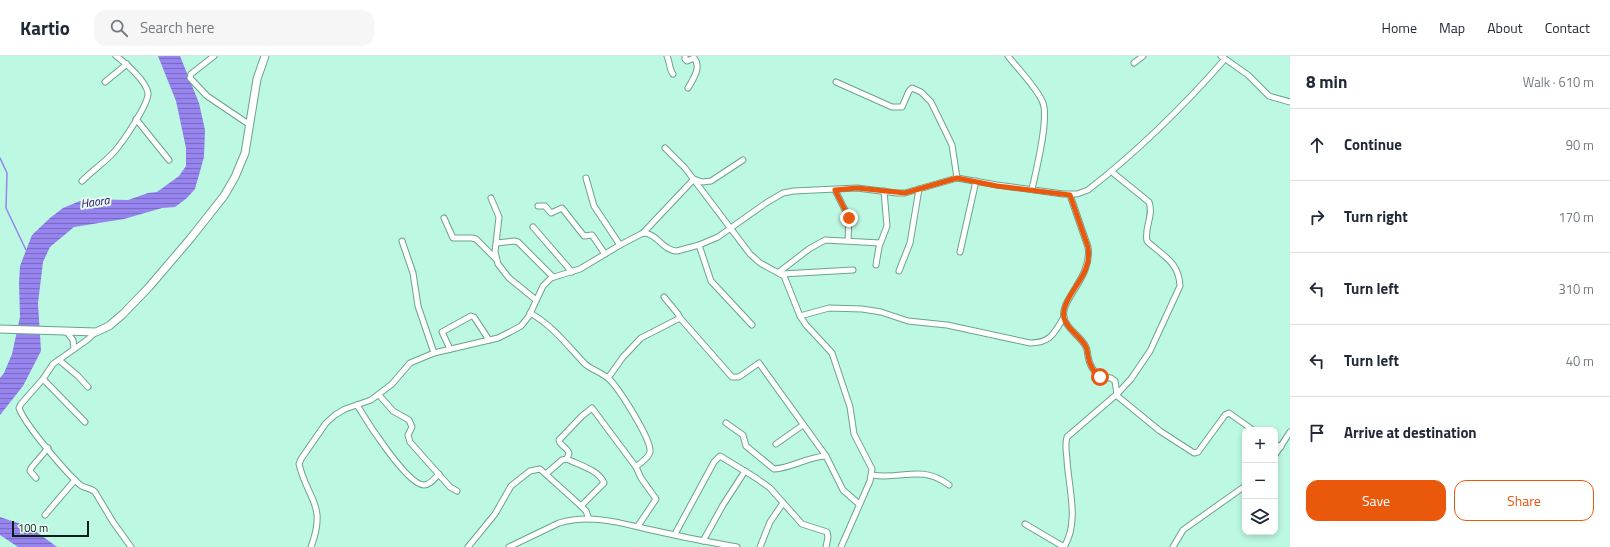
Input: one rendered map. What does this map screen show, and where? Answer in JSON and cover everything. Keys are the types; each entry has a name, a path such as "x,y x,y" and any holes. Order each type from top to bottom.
{"street":[{"path":"82,181 113,153 136,119 146,101 148,93 142,82 127,64 116,56"},
{"path":"214,56 191,74 190,78 207,96 250,125"},
{"path":"131,547 113,522 92,488 82,486 48,448 27,421 19,408 20,404 43,379 50,367 96,332 109,326 136,301 190,239 224,196 241,166 245,153 257,79 265,56"},
{"path":"667,56 670,63 670,70 673,74"},
{"path":"685,56 686,60 695,59 697,65 697,70 688,88"},
{"path":"1008,56 1036,91 1042,100 1045,110 1044,124 1032,189"},
{"path":"1134,63 1143,56"},
{"path":"643,233 650,235 672,251 699,245 718,237 766,203 783,193 794,191 857,188 905,193 957,178 997,186 1032,189 1070,195 1088,190 1112,172 1187,102 1223,57 1248,75 1269,96 1290,102"},
{"path":"105,82 127,64"},
{"path":"836,82 892,107 902,107 909,91 912,88 921,92 932,102 952,145 957,178"},
{"path":"136,119 169,160"},
{"path":"665,148 694,179 730,229 755,259 780,273 786,279 800,316 806,325 832,353 850,407 854,434 870,462 872,469 872,475 841,547"},
{"path":"694,179 702,182 711,181 743,160"},
{"path":"1026,524 1064,547 1068,538 1072,515 1067,466 1067,437 1131,380 1144,361 1180,286 1178,275 1169,259 1147,240 1146,233 1151,209 1149,202 1112,172"},
{"path":"586,178 594,206 620,245"},
{"path":"311,547 318,515 312,495 301,472 299,464 326,423 340,412 367,402 379,395 392,384 406,367 416,360 434,352 489,340 521,326 530,313 545,283 553,277 580,269 643,233 694,179"},
{"path":"960,252 976,181"},
{"path":"899,271 910,243 919,189"},
{"path":"835,190 849,218 848,240"},
{"path":"876,265 880,243 887,226 884,192"},
{"path":"800,316 829,308 862,309 881,312 908,321 946,325 1030,343 1047,341 1064,317 1065,308 1069,298 1084,274 1089,255 1088,247 1070,195"},
{"path":"491,198 499,217 496,252 501,270 536,300"},
{"path":"538,206 545,206 551,213 562,208 584,236 592,235 605,254"},
{"path":"444,218 452,236 456,238 476,239 497,260"},
{"path":"533,227 572,272"},
{"path":"780,273 809,249 825,240 848,240 880,243"},
{"path":"402,241 413,273 418,306 434,352"},
{"path":"497,243 518,242 553,277"},
{"path":"699,245 711,281 752,326"},
{"path":"780,273 853,270"},
{"path":"664,298 732,377 739,377 759,363 826,456 843,490 859,504"},
{"path":"530,313 557,333 587,366 608,378 627,404 650,447 649,455 636,467"},
{"path":"450,349 442,332 470,316 474,317 489,340"},
{"path":"1064,317 1069,326 1087,348 1089,361 1100,377 1111,378 1115,381 1117,394 1160,431 1194,453 1198,452 1227,414 1232,414 1249,427"},
{"path":"608,378 622,357 641,338 680,318"},
{"path":"3,329 96,332"},
{"path":"64,331 73,340 74,349"},
{"path":"59,360 78,376 88,387"},
{"path":"43,379 85,422"},
{"path":"379,395 393,411 409,420 412,427 408,435 410,442 450,487 457,491"},
{"path":"357,405 379,440 398,464 415,480 423,485 428,484 439,474"},
{"path":"567,459 569,450 559,444 558,440 592,408 636,467 641,478 656,497 656,500 638,526"},
{"path":"726,423 743,435 746,446 774,469 782,469 816,456 826,456"},
{"path":"776,444 803,425"},
{"path":"1278,451 1290,432"},
{"path":"36,478 30,471 31,468 48,448"},
{"path":"675,534 718,456 724,458 770,488 802,524 827,532 828,537 826,547"},
{"path":"546,474 562,460 567,459 590,470 604,481 601,487 581,506"},
{"path":"468,547 495,514 511,486 530,471 536,469 540,469 581,506 586,511 589,519"},
{"path":"703,541 723,505 745,471"},
{"path":"872,475 882,476 919,473 932,476 949,485"},
{"path":"45,515 76,480"},
{"path":"1173,547 1183,530 1242,488"},
{"path":"760,547 766,528 783,503"},
{"path":"509,547 567,521 589,519 616,521 703,541 737,547"},
{"path":"706,547 709,542"}],"water":[{"name":"Haora","path":"158,56 180,56 199,103 205,130 204,157 195,189 187,198 175,207 162,208 124,219 74,227 50,247 43,262 38,303 41,351 23,386 0,415 0,378 4,373 12,354 20,317 20,266 32,235 63,208 89,199 128,200 148,193 157,192 179,176 186,166 186,148 176,101"},
{"path":"0,517 30,527 57,547 18,547 0,535"}],"waterway":[{"path":"0,158 7,173 6,208 26,250"}],"route":[{"path":"849,218 835,190 857,188 905,193 957,178 997,186 1032,189 1070,195 1088,247 1089,255 1087,268 1080,282 1069,298 1065,308 1064,317 1069,326 1087,348 1089,361 1100,377"}]}
